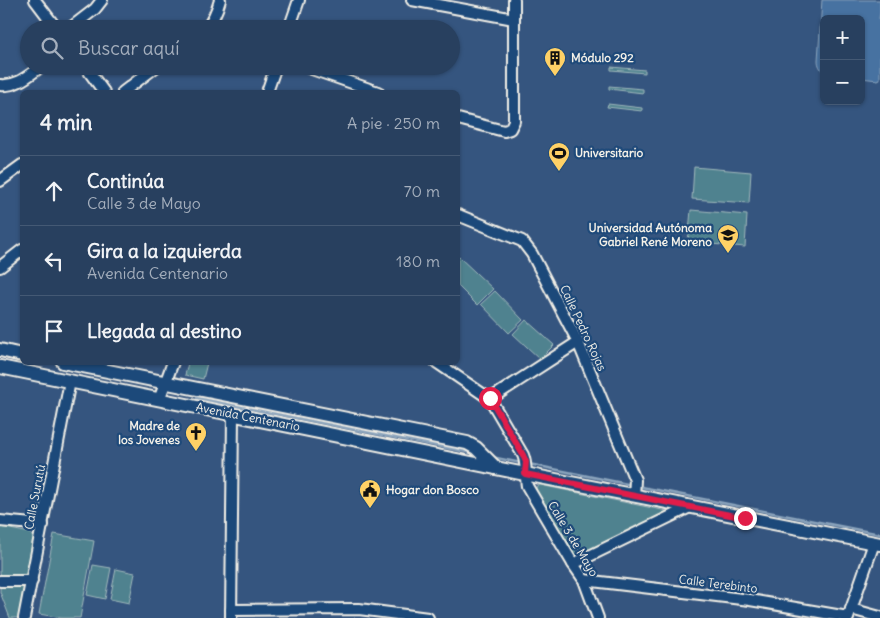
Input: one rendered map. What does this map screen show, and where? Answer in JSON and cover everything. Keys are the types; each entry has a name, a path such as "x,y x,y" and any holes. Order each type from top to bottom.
{"street":[{"path":"35,0 51,20"},
{"path":"81,20 96,9 102,0"},
{"path":"213,20 220,0"},
{"path":"288,0 299,1 292,20"},
{"path":"412,0 514,19"},
{"path":"460,120 504,131 510,128 514,121 514,0"},
{"path":"0,85 12,85 29,75"},
{"path":"92,75 103,90"},
{"path":"126,90 145,75"},
{"path":"268,90 273,75"},
{"path":"330,75 372,90"},
{"path":"0,181 20,166"},
{"name":"Calle Pedro Rojas","path":"460,217 522,241 532,254 578,342 635,488"},
{"path":"0,267 20,252"},
{"path":"490,398 578,342"},
{"path":"0,350 20,355"},
{"name":"Avenida Centenario","path":"78,365 467,443 476,448 496,468"},
{"path":"159,400 171,365"},
{"name":"Calle 3 de Mayo","path":"440,365 490,398 523,455 527,486 584,580 598,618"},
{"name":"Avenida Centenario","path":"0,367 496,468 525,468 635,488 690,507 877,544"},
{"name":"Calle Surutú","path":"24,618 70,381"},
{"path":"233,414 231,614 360,614 428,618"},
{"path":"573,564 690,507"},
{"path":"0,520 42,525"},
{"path":"849,615 877,544"},
{"name":"Calle Terebinto","path":"584,580 750,600 849,615 880,616"},
{"path":"0,581 32,581"}],"green space":[{"path":"611,67 645,70 645,73 611,70"},
{"path":"609,86 643,89 643,93 609,89"},
{"path":"608,104 642,108 642,111 607,107"},
{"path":"694,167 751,172 749,203 692,199"},
{"path":"691,210 747,215 745,247 688,242"},
{"path":"460,258 493,289 477,305 460,288"},
{"path":"495,291 523,320 509,333 481,304"},
{"path":"526,320 554,345 540,359 513,334"},
{"path":"188,365 206,365 203,379 185,375"},
{"path":"540,485 672,512 577,557 572,553 536,493 536,487"},
{"path":"0,527 30,533 34,539 27,576 22,578 3,578 0,573"},
{"path":"54,534 94,541 80,618 62,618 39,614"},
{"path":"93,565 111,568 105,599 87,595"},
{"path":"116,569 135,573 129,603 110,599"},
{"path":"0,584 23,585 25,587 24,618 10,618 0,592"}],"water":[{"path":"822,0 880,0 880,79 865,78 865,15 821,15"},
{"path":"820,30 820,68 818,60"}],"waterway":[{"path":"197,398 472,453"},
{"path":"492,457 521,463"},
{"path":"529,464 632,485"},
{"path":"637,486 880,534"}],"place":[{"name":"Módulo 292","path":"555,77"},
{"name":"Universitario","path":"559,172"},
{"name":"Universidad Autónoma Gabriel René Moreno","path":"728,254"},
{"name":"Madre de los Jovenes","path":"196,452"},
{"name":"Hogar don Bosco","path":"370,509"}],"route":[{"path":"490,398 523,455 526,462 525,474 745,518"}]}
